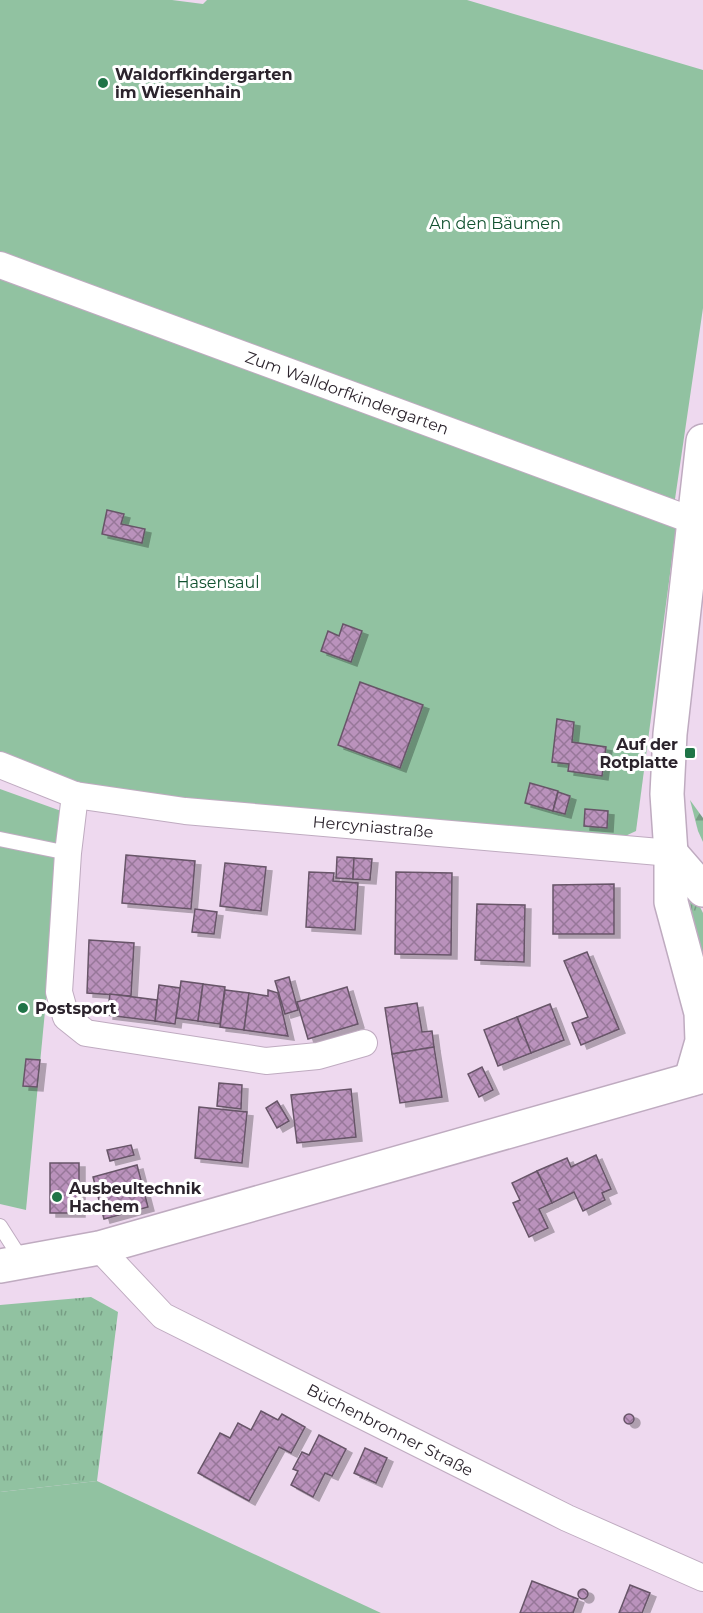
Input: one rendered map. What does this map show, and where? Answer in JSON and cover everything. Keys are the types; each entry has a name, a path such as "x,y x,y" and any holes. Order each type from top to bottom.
{"street":[{"name":"Zum Walldorfkindergarten","path":"0,265 694,521"},
{"path":"12,1264 99,1248 697,1077 702,1041 701,1013 671,902 667,783 670,734 694,603 694,521 703,441"},
{"name":"Hercyniastraße","path":"0,765 75,795 185,811 671,853"},
{"path":"75,795 59,992 66,1017 86,1033 266,1061 318,1056 364,1043"},
{"path":"671,853 703,890"},
{"name":"Büchenbronner Straße","path":"99,1248 163,1316 567,1518 703,1578"}],"lane":[{"path":"0,839 69,853"},
{"path":"0,1226 12,1264"}],"green space":[{"name":"An den Bäumen","path":"0,0 172,0 203,4 207,0 467,0 703,70 703,308 675,499 665,505 0,260"},
{"name":"Hasensaul","path":"0,270 677,521 636,831 621,838 547,833 76,787 0,754"},
{"name":"Postsport","path":"0,789 64,812 26,1210 0,1204"},
{"path":"690,800 703,818 703,842 698,831"},
{"path":"695,897 703,913 703,957 694,928 689,899"},
{"path":"91,1297 118,1312 97,1481 0,1492 0,1305"},
{"path":"97,1481 381,1613 0,1613 0,1492"}],"building":[{"path":"107,510 124,514 121,524 145,529 142,543 102,534"},
{"path":"343,624 362,631 351,662 321,651 328,631 339,636"},
{"path":"360,682 423,705 400,768 338,745"},
{"path":"557,719 574,722 572,742 606,747 602,776 568,771 569,764 552,762"},
{"path":"530,783 558,791 553,811 525,803"},
{"path":"558,792 570,796 565,814 553,811"},
{"path":"585,809 608,811 607,828 584,826"},
{"path":"126,855 195,861 191,909 122,903"},
{"path":"337,857 354,858 353,879 336,878"},
{"path":"354,858 372,859 370,880 353,879"},
{"path":"225,863 266,867 261,911 220,906"},
{"path":"309,872 334,873 333,881 358,883 355,930 306,927"},
{"path":"396,872 452,873 451,955 395,954"},
{"path":"614,884 614,934 553,934 553,885"},
{"path":"477,904 525,905 524,962 475,960"},
{"path":"195,909 217,912 214,934 192,932"},
{"path":"89,940 134,943 131,996 87,993"},
{"path":"587,952 619,1029 581,1045 572,1023 588,1017 564,961"},
{"path":"289,977 298,1010 285,1014 275,981"},
{"path":"181,981 203,984 198,1021 176,1018"},
{"path":"203,984 225,987 220,1024 198,1021"},
{"path":"159,985 180,988 175,1024 155,1021"},
{"path":"347,987 358,1024 308,1039 297,1002"},
{"path":"225,990 249,993 244,1030 220,1027"},
{"path":"268,990 278,993 288,1036 244,1030 249,993 268,996"},
{"path":"110,994 157,1000 155,1021 107,1015"},
{"path":"417,1003 422,1032 432,1031 434,1047 392,1054 385,1008"},
{"path":"550,1004 564,1040 531,1053 517,1017"},
{"path":"517,1017 531,1053 498,1066 484,1030"},
{"path":"434,1047 442,1097 400,1103 392,1054"},
{"path":"26,1059 40,1060 37,1087 23,1086"},
{"path":"482,1067 493,1090 479,1097 468,1074"},
{"path":"219,1083 242,1085 241,1109 217,1106"},
{"path":"351,1089 356,1137 297,1143 291,1095"},
{"path":"277,1101 289,1121 277,1128 266,1108"},
{"path":"199,1107 247,1112 242,1163 195,1158"},
{"path":"131,1145 134,1155 110,1161 107,1150"},
{"path":"596,1155 611,1189 602,1193 605,1200 583,1211 574,1192 552,1203 537,1171 567,1158 571,1167"},
{"path":"50,1163 79,1163 79,1213 50,1213"},
{"path":"137,1165 148,1207 104,1219 93,1177"},
{"path":"537,1171 552,1203 539,1209 548,1228 529,1237 513,1203 520,1200 512,1183"},
{"path":"261,1411 278,1420 282,1414 305,1427 291,1453 279,1447 249,1501 198,1473 220,1433 230,1438 238,1423 251,1430"},
{"path":"629,1414 633,1415 633,1423 629,1424 625,1423 624,1419 625,1415"},
{"path":"319,1435 346,1449 332,1476 325,1473 313,1497 291,1485 298,1471 293,1469 302,1452 309,1455"},
{"path":"365,1448 387,1458 376,1483 354,1473"},
{"path":"532,1581 578,1599 573,1613 520,1613"},
{"path":"630,1585 650,1593 642,1613 619,1613"},
{"path":"583,1589 587,1590 587,1598 583,1599 579,1598 578,1594 579,1590"}],"place":[{"name":"Waldorfkindergarten im Wiesenhain","path":"103,83"},
{"name":"Auf der Rotplatte","path":"690,753"},
{"name":"Postsport","path":"23,1008"},
{"name":"Ausbeultechnik Hachem","path":"57,1197"}]}
